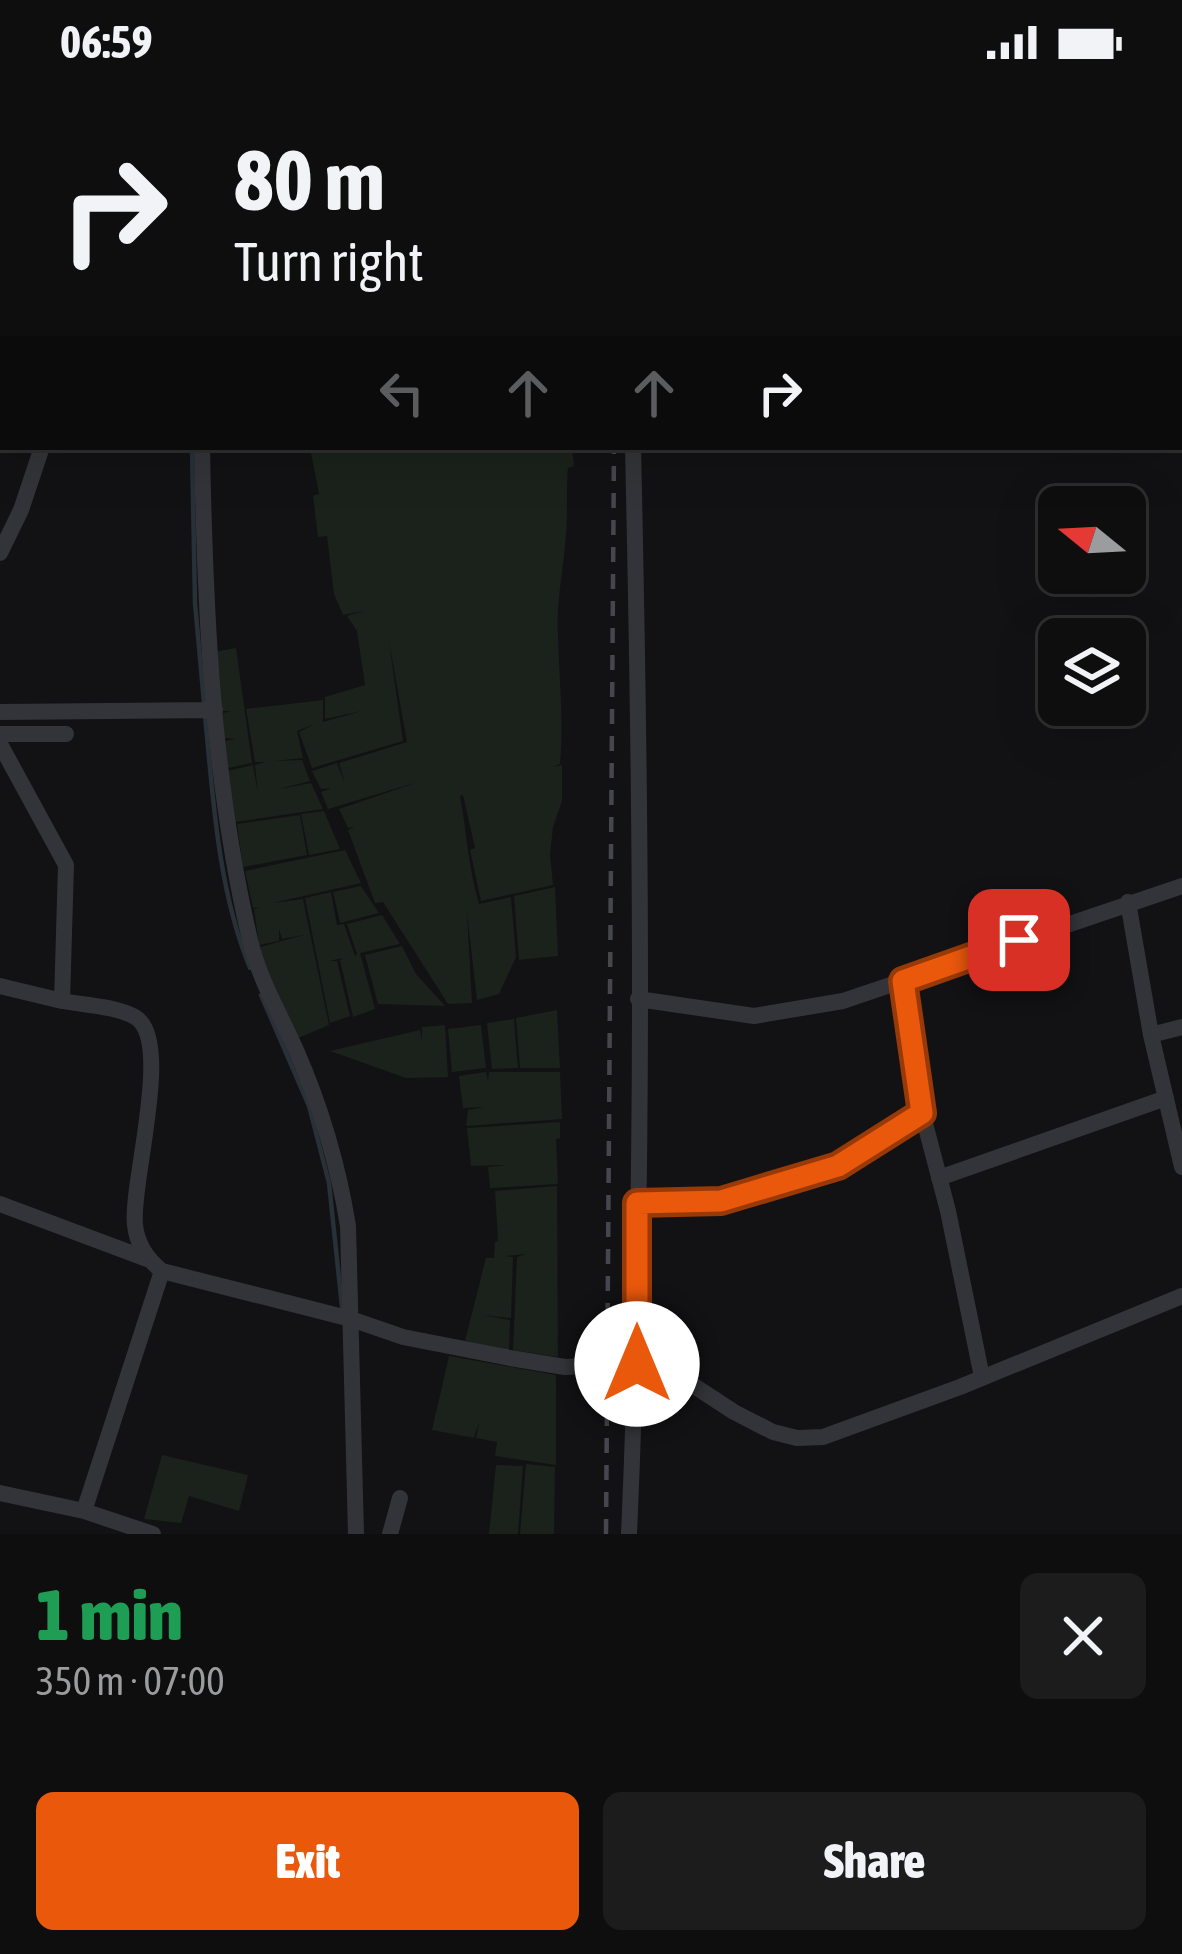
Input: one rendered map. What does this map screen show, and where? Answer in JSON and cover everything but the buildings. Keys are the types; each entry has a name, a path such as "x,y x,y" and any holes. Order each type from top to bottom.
{"street":[{"path":"0,554 41,450"},
{"path":"202,450 208,710 226,823 251,945 320,1107 341,1181 347,1226 356,1534"},
{"path":"628,1534 637,1364 633,450"},
{"path":"0,712 208,710"},
{"path":"0,734 66,734"},
{"path":"0,744 66,866 62,1000"},
{"path":"638,1000 754,1016 843,1000 1182,886"},
{"path":"1128,902 1151,1035 1182,1167"},
{"path":"903,981 922,1113 982,1377"},
{"path":"0,986 134,1016 144,1025 150,1047 135,1228 155,1265 84,1511"},
{"path":"1151,1035 1182,1027"},
{"path":"940,1178 1166,1098"},
{"path":"637,1203 721,1201 838,1166 922,1113"},
{"path":"0,1204 155,1265 404,1337 565,1366 637,1364 682,1378 734,1412 773,1432 797,1438 823,1437 1182,1296"},
{"path":"0,1492 84,1511 153,1534"},
{"path":"390,1534 400,1498"}],"shaded area":[{"path":"311,450 572,450 558,610 561,748 560,764 553,767 562,765 562,801 550,855 553,885 481,901 470,850 475,848 460,796 479,904 511,897 516,957 499,994 477,1000 467,913 472,1003 448,1004 383,902 375,903 348,830 354,827 348,828 339,809 418,782 328,809 321,792 331,788 321,789 312,771 337,763 345,784 339,763 407,742 389,642 403,741 312,768 299,732 315,724 297,731 303,758 274,761 302,760 310,781 279,789 311,783 323,809 235,822 227,771 253,765 258,794 255,765 265,762 255,762 246,709 323,700 323,722 362,711 325,719 325,697 365,685 357,631 347,616 363,611 343,615 334,594 327,536 318,537 313,496 319,494"},
{"path":"236,648 252,763 228,768 225,741 235,739 224,738 223,713 231,711 220,711 214,652"},
{"path":"324,811 340,849 309,855 301,814"},
{"path":"300,815 307,855 243,867 237,824"},
{"path":"345,850 361,883 273,903 303,899 329,1025 296,1039 267,979 260,947 304,935 282,939 279,929 279,941 259,945 254,909 261,907 253,908 245,871"},
{"path":"361,886 379,913 340,923 333,892"},
{"path":"555,887 558,956 519,960 514,896"},
{"path":"331,892 337,925 344,924 355,956 347,924 382,915 400,944 360,953 375,1009 353,1017 343,958 329,961 337,961 350,1016 330,1023 305,898"},
{"path":"402,946 416,974 445,1006 378,1004 365,955"},
{"path":"557,1010 560,1068 520,1068 516,1018"},
{"path":"514,1019 518,1068 492,1069 487,1023"},
{"path":"445,1025 448,1077 406,1078 330,1051 420,1030 422,1041 422,1027"},
{"path":"481,1025 486,1068 452,1072 448,1029"},
{"path":"486,1072 488,1081 489,1072 560,1072 562,1119 466,1126 468,1110 484,1107 463,1108 459,1076"},
{"path":"560,1122 558,1184 490,1188 488,1167 507,1165 471,1166 467,1128"},
{"path":"557,1186 558,1357 513,1350 517,1257 526,1254 505,1256 513,1257 511,1318 483,1315 510,1320 509,1351 465,1341 486,1258 494,1258 498,1241 495,1191"},
{"path":"449,1356 556,1375 556,1465 495,1456 497,1442 476,1438 479,1422 474,1438 432,1430"},
{"path":"162,1455 248,1475 239,1511 189,1496 181,1523 144,1519"},
{"path":"526,1464 555,1467 554,1534 520,1534"},
{"path":"496,1465 523,1466 518,1534 489,1534"}],"waterway":[{"path":"192,450 195,603 204,703"},
{"path":"205,715 224,876 250,968"},
{"path":"261,995 309,1106 329,1183 342,1307"}],"railway":[{"path":"606,1534 614,450"}],"route":[{"path":"637,1364 637,1203 721,1201 838,1166 922,1113 903,981 1019,940"}]}
